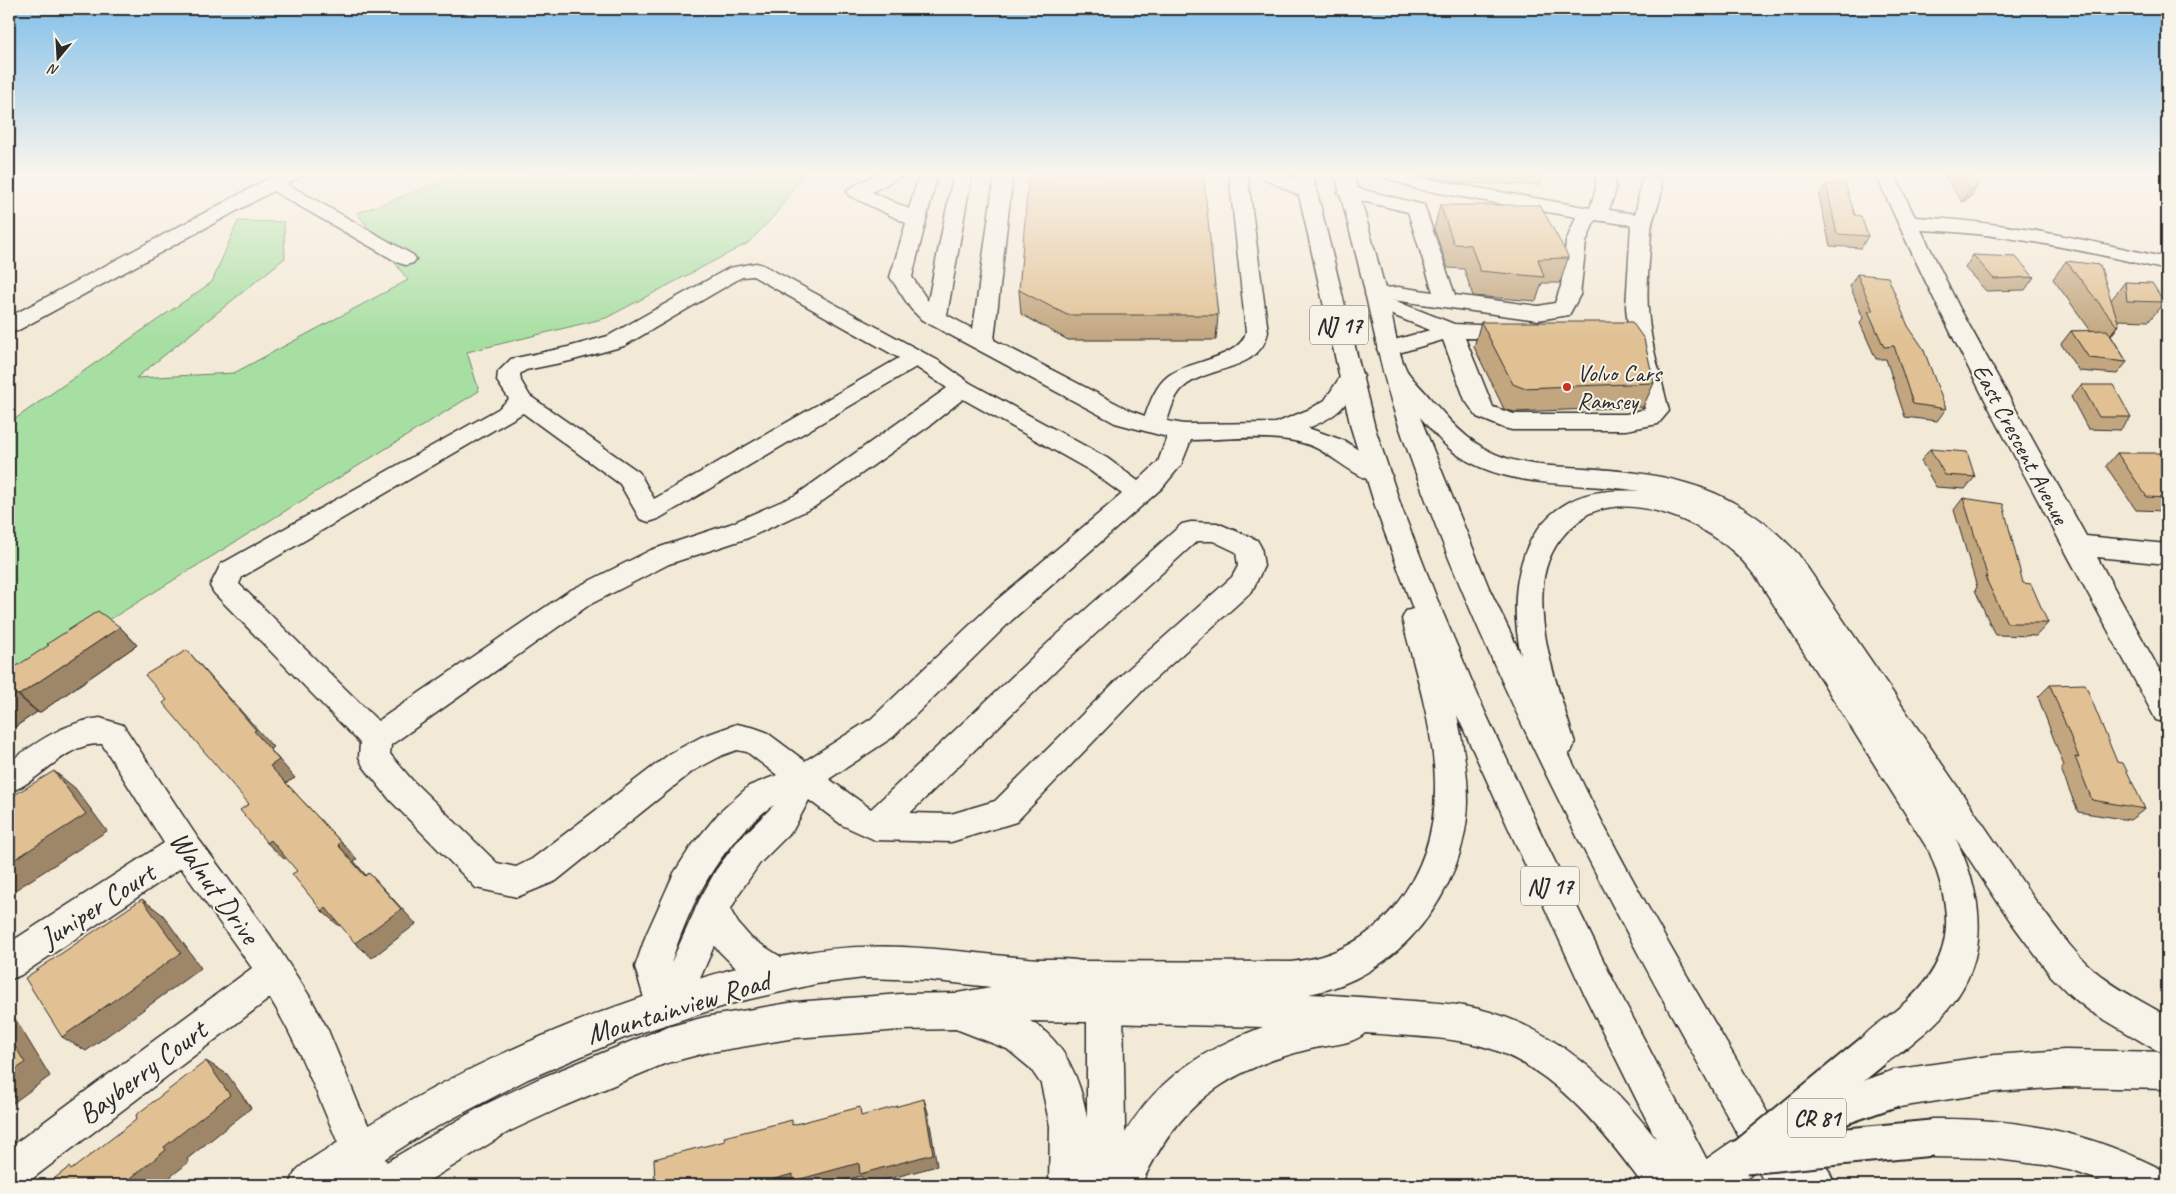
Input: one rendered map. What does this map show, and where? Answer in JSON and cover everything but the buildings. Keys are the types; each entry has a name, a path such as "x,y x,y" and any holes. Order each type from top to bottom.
{"main road":[{"path":"9,326 192,228"},
{"path":"351,228 406,259"},
{"path":"914,228 901,277 919,304 936,318 982,343 1123,417 1152,427 1184,432 1279,431 1313,437 1336,447 1379,476"},
{"path":"936,318 953,228"},
{"path":"982,343 997,228"},
{"path":"1152,427 1163,400 1174,384 1185,375 1244,352 1254,344 1257,332 1245,228"},
{"name":"NJ 17","path":"1316,228 1363,428 1389,508 1462,694 1512,805 1597,984 1702,1185"},
{"name":"NJ 17","path":"1358,228 1409,419 1475,588 1578,810 1683,1002 1788,1185"},
{"path":"1423,228 1446,300"},
{"path":"1377,298 1398,293 1538,313 1561,310 1566,303 1572,282 1576,243 1585,228"},
{"path":"1451,331 1477,400 1486,412 1512,422 1626,422 1650,418 1657,411 1640,337 1637,307 1641,228"},
{"name":"East Crescent Avenue","path":"1909,228 1948,307 2167,711"},
{"path":"1984,228 2081,244 2167,264"},
{"path":"916,358 649,513 630,478 522,401 509,381 509,372 519,364 570,354 616,341 736,272 756,269 916,358 962,388 1098,464 1139,494"},
{"path":"1377,298 1451,331 1558,332"},
{"path":"1451,331 1392,361 1451,437 1480,457 1496,464 1530,472 1631,480 1667,486 1716,503 1750,522 1764,533 1789,561 2023,911 2063,964 2103,999 2167,1036"},
{"path":"1614,333 1640,337"},
{"path":"1279,431 1318,415 1333,405 1352,376"},
{"path":"875,826 1059,650 1190,531 1216,532 1248,547 1251,566 1242,584 1136,679 1005,812 951,828 875,826 853,815 755,741 737,737 712,746 682,762 544,870 517,882 488,877 401,790 374,757 376,739 579,598 660,557 739,531 805,501 921,420 962,388"},
{"path":"376,739 224,586 230,571 506,414 522,401"},
{"path":"664,1046 663,1007 652,966 674,906 686,884 717,838 742,811 760,796 805,778 882,728 1002,612 1139,494 1169,465 1176,444 1184,432"},
{"path":"1578,810 1532,640 1528,597 1533,562 1551,530 1565,516 1580,508 1597,502 1615,499 1653,501 1673,506 1711,521 1743,543 1756,556 1933,826 1955,870 1963,917 1958,962 1938,996 1745,1156"},
{"path":"1094,991 1312,976 1336,970 1354,963 1372,951 1404,924 1418,906 1439,865 1451,796 1451,770 1441,718 1389,508"},
{"path":"2076,545 2167,554"},
{"name":"Walnut Drive","path":"9,778 73,737 85,732 105,730 112,734 185,847 275,972 315,1043 346,1121 378,1185"},
{"path":"663,1007 687,969 712,910 743,860 782,820 805,778"},
{"name":"Juniper Court","path":"9,963 185,847"},
{"path":"712,910 730,942 755,961 780,975"},
{"name":"Mountainview Road","path":"310,1185 361,1150 469,1088 516,1064 560,1045 705,993 780,975 842,963 906,961 948,964 1017,974 1094,991"},
{"name":"Bayberry Court","path":"9,1172 275,972"},
{"path":"1094,991 1379,1017 1434,1019 1474,1025 1509,1037 1542,1054 1572,1075 1606,1108 1667,1185"},
{"path":"1094,991 1106,1185"},
{"name":"Mountainview Road","path":"385,1185 498,1118 551,1092 664,1046 705,1035 795,1020 901,1012 957,1011 1094,991"},
{"path":"1683,1002 1815,1185"},
{"path":"957,1011 1012,1032 1040,1052 1052,1066 1061,1083 1069,1126 1069,1185"},
{"path":"1121,1185 1138,1148 1163,1110 1178,1094 1210,1068 1232,1056 1277,1039 1379,1017"},
{"name":"CR 81","path":"1702,1185 1745,1156 1798,1126 1893,1089 1945,1079 2050,1070 2167,1071"},
{"path":"1745,1156 1932,1138 2002,1139 2053,1146 2107,1162 2151,1185"}],"green space":[{"path":"235,228 284,228 285,258 136,378 234,373 408,280 368,228 763,228 748,243 606,318 467,352 479,391 9,682 9,423 212,282"}],"place":[{"name":"Volvo Cars Ramsey","path":"1567,387"}]}
